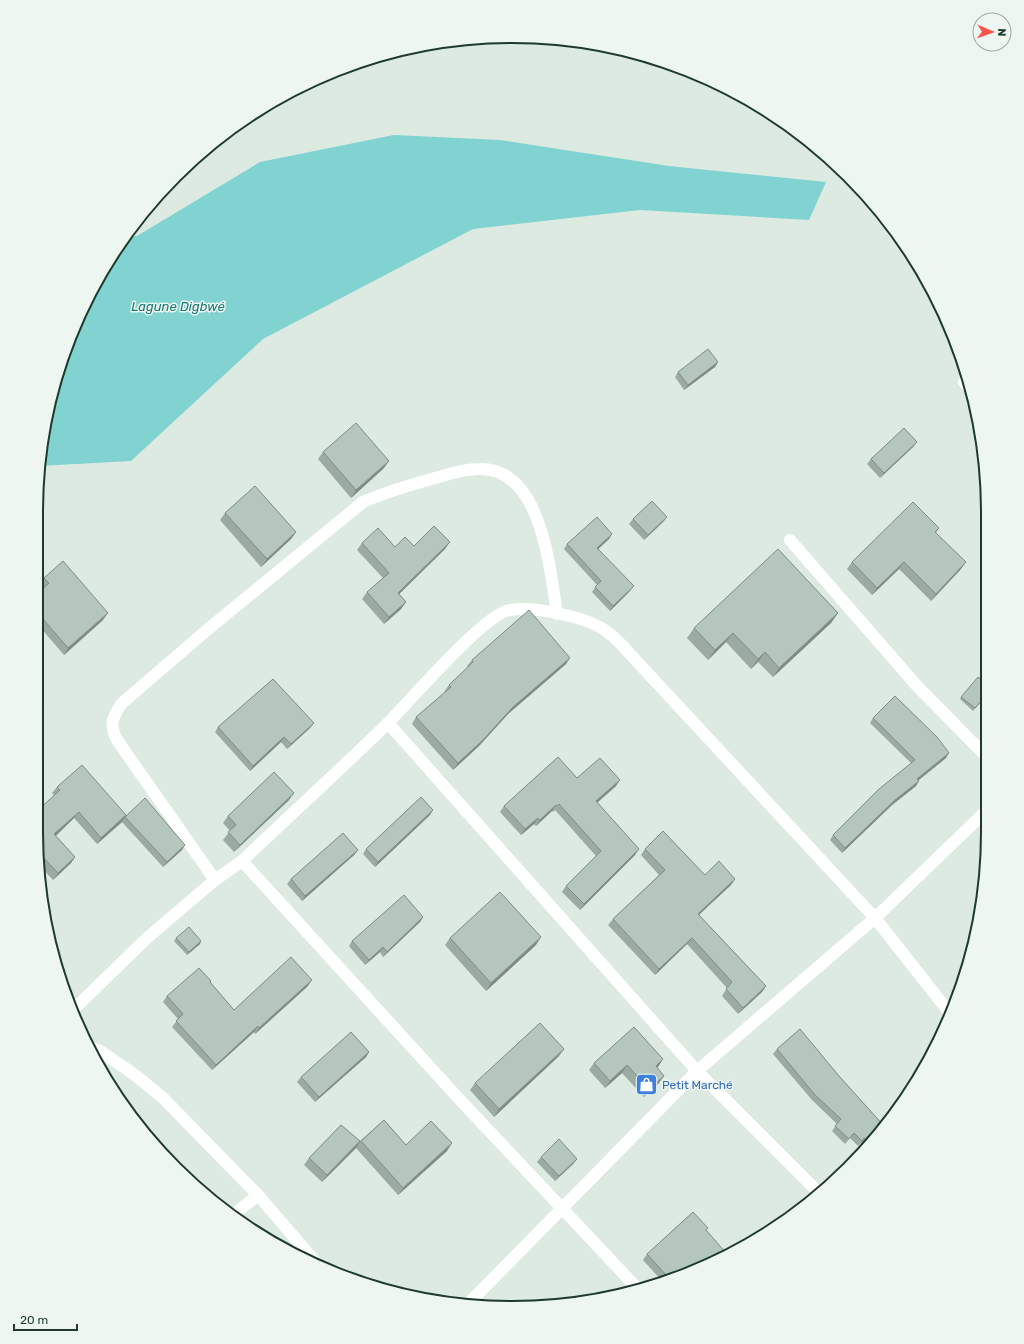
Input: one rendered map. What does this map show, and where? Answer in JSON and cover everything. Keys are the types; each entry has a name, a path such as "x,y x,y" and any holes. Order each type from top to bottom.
{"street":[{"path":"216,880 117,740 111,729 114,717 120,704 207,630 363,502 383,493 456,472 481,469 502,473 518,485 531,503 540,525 557,614"},
{"path":"790,540 917,686 981,751"},
{"path":"77,1006 147,938 216,880 242,861 388,723 471,637 494,617 509,610 533,610 582,619 606,631 630,654 875,918 946,1008"},
{"path":"388,723 697,1071 816,1190"},
{"path":"473,1299 697,1071 875,918 981,816"},
{"path":"242,861 461,1101 633,1285"},
{"path":"97,1050 135,1075 163,1098 258,1195 309,1255"},
{"path":"237,1212 258,1195"}],"water":[{"name":"Lagune Digbwé","path":"394,135 500,140 669,166 826,182 809,220 640,210 473,229 263,339 131,461 46,466 52,421 68,361 91,305 122,251 133,236 137,236 260,162"}],"building":[{"path":"708,349 718,362 688,385 678,372"},
{"path":"356,423 389,461 356,490 323,452"},
{"path":"904,428 917,442 884,473 871,459"},
{"path":"255,486 296,532 267,559 225,513"},
{"path":"652,501 667,517 648,535 633,519"},
{"path":"913,502 939,528 935,532 966,562 936,594 904,562 877,588 852,562"},
{"path":"597,517 612,534 597,548 634,586 613,606 595,587 601,581 567,544"},
{"path":"434,526 450,542 398,593 406,602 389,617 367,592 389,573 362,543 378,528 395,547 405,537 414,546"},
{"path":"778,549 838,613 779,668 765,652 758,659 733,633 715,650 694,628"},
{"path":"63,561 108,613 68,648 43,619 43,588 49,583 44,578"},
{"path":"529,610 570,658 513,707 483,740 458,763 416,717 451,687 449,685 473,662 472,660"},
{"path":"978,677 981,680 981,701 975,708 961,697"},
{"path":"273,679 314,723 291,744 284,737 253,766 218,727"},
{"path":"895,696 937,737 949,753 917,779 919,781 895,800 845,848 833,835 879,789 915,760 873,718"},
{"path":"558,757 577,778 600,758 620,780 596,801 639,849 584,904 566,886 601,851 559,804 540,820 538,818 525,829 504,806"},
{"path":"82,765 126,815 101,838 79,812 54,834 75,857 58,873 44,858 43,832 43,806 60,790 57,787"},
{"path":"274,772 294,793 240,845 228,832 236,825 228,816"},
{"path":"421,797 433,810 378,862 366,849"},
{"path":"145,798 185,845 167,862 125,817"},
{"path":"663,831 705,875 719,861 735,879 698,914 766,986 743,1008 726,989 732,982 692,938 659,969 613,919 665,870 645,849"},
{"path":"343,833 358,850 305,896 291,879"},
{"path":"500,892 541,937 491,983 450,938"},
{"path":"404,895 423,917 387,952 383,947 369,960 352,941"},
{"path":"189,927 201,941 189,952 176,938"},
{"path":"291,957 312,980 259,1028 258,1026 216,1065 176,1021 183,1014 167,996 199,968 234,1010"},
{"path":"540,1023 564,1049 499,1109 475,1083"},
{"path":"634,1027 663,1059 656,1066 664,1076 649,1089 627,1065 610,1081 594,1063"},
{"path":"800,1029 839,1076 881,1122 866,1140 864,1138 862,1141 854,1133 849,1139 835,1126 841,1119 815,1095 777,1049"},
{"path":"351,1032 369,1052 319,1097 301,1077"},
{"path":"384,1120 406,1145 431,1121 452,1143 403,1188 361,1141"},
{"path":"341,1125 360,1141 327,1175 309,1158"},
{"path":"559,1139 577,1159 559,1176 541,1157"},
{"path":"693,1212 708,1228 706,1230 724,1250 666,1275 647,1254"}],"place":[{"name":"Petit Marché","path":"647,1085"}]}
